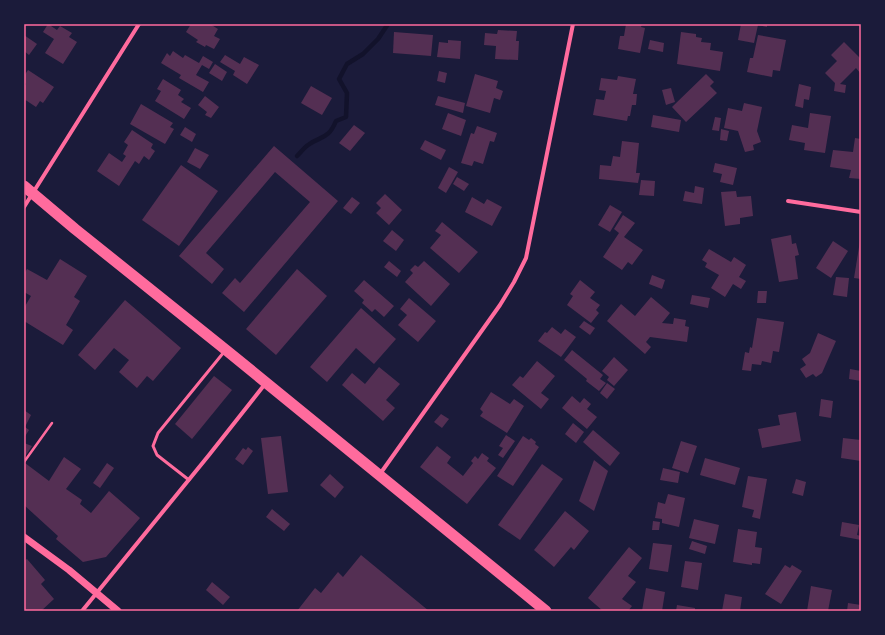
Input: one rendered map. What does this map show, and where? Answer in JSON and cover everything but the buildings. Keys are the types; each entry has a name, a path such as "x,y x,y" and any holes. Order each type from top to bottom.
{"highway":[{"path":"28,189 87,239 266,382 546,611"}],"street":[{"path":"24,208 28,189 139,24"},
{"path":"379,475 500,305 526,258 573,24"},
{"path":"788,201 861,212"},
{"path":"82,611 266,382"},
{"path":"24,537 69,570 118,611"}],"lane":[{"path":"188,480 157,455 153,446 158,433 226,350"}],"path":[{"path":"24,462 52,423"}],"waterway":[{"path":"297,156 308,145 327,134 336,121 346,117 347,93 339,79 347,64 363,54 378,39 388,24"}]}
